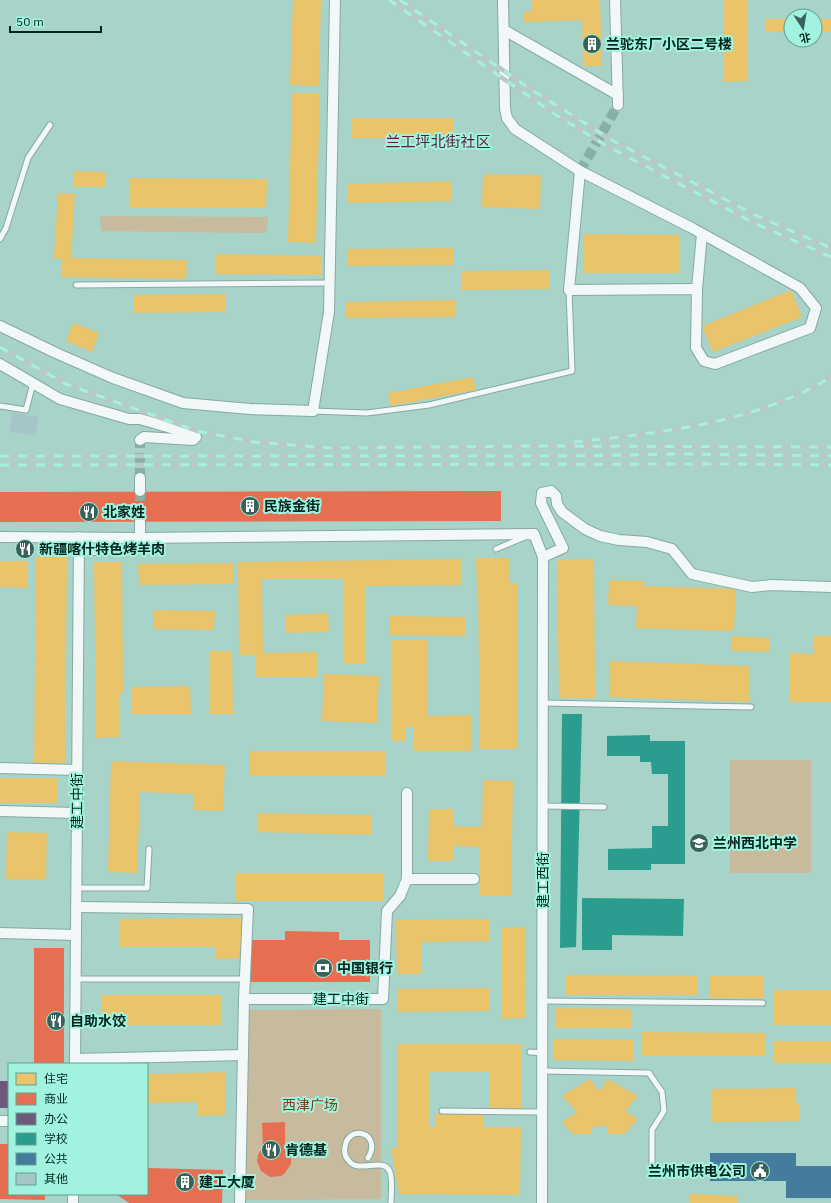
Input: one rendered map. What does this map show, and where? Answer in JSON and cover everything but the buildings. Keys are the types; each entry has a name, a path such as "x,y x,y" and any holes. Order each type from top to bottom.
{"street":[{"path":"0,326 113,378 183,403 250,409 313,411 329,312 335,0"},
{"path":"503,0 505,109 507,118 515,129 580,171 702,234 800,288 816,308 810,328 715,364 704,361 696,348 697,289 702,234"},
{"path":"504,30 618,100 615,0"},
{"path":"580,171 569,290 697,289"},
{"path":"0,364 60,398 129,419 140,419 195,435 196,437 193,440 144,437 140,440"},
{"path":"140,478 140,491"},
{"path":"0,537 140,538 534,534 543,557 563,548 541,503 542,494 551,491 556,496 556,504 562,512 585,529 600,536 619,540 647,542 672,549 692,574 752,587 771,585 831,587"},
{"path":"140,522 140,538"},
{"name":"建工中街","path":"75,1061 79,537"},
{"name":"建工西街","path":"542,1203 543,557"},
{"path":"0,768 77,770"},
{"name":"建工中街","path":"244,1000 383,999 387,911 400,896 406,880 406,793"},
{"path":"0,811 77,812"},
{"path":"406,880 474,879"},
{"path":"76,907 248,909 244,1000 240,1203"},
{"path":"0,933 76,935"},
{"path":"75,1061 243,1055"}],"lane":[{"path":"0,239 6,228 28,158 50,125"},
{"path":"76,286 330,283"},
{"path":"313,411 367,413 429,405 572,371 569,290"},
{"path":"0,406 26,410 33,383"},
{"path":"496,549 534,534"},
{"path":"78,552 116,553"},
{"path":"543,703 751,707"},
{"path":"543,806 604,807"},
{"path":"77,888 147,888 149,849"},
{"path":"76,979 245,979"},
{"path":"542,1001 763,1003"},
{"path":"530,1052 542,1053"},
{"path":"542,1072 649,1074 662,1092 664,1111 652,1130 652,1170"},
{"path":"442,1111 542,1112"},
{"path":"368,1158 372,1149 368,1136 361,1133 352,1135 346,1142 344,1148 347,1160 351,1164 357,1166 379,1165 386,1167 390,1173 391,1203"}],"green space":[{"path":"100,216 268,217 266,233 101,231"},
{"path":"730,760 811,760 811,873 730,873"},
{"name":"西津广场","path":"381,1009 381,1199 239,1200 238,1010"}],"tunnel":[{"path":"580,171 618,105"},
{"path":"140,440 140,478"},
{"path":"140,491 140,522"}],"railway":[{"path":"389,0 556,115 607,146 752,222 831,257"},
{"path":"400,0 529,88 610,139 755,215 831,248"},
{"path":"0,347 66,384 197,431 254,442 331,448 531,446 831,447"},
{"path":"574,442 673,430 739,415 802,393 831,377"},
{"path":"0,456 567,456 682,454 831,456"},
{"path":"0,465 831,465"}],"place":[{"name":"兰驼东厂小区二号楼","path":"592,44"},
{"name":"民族金街","path":"250,506"},
{"name":"北家姓","path":"89,512"},
{"name":"新疆喀什特色烤羊肉","path":"25,549"},
{"name":"兰州西北中学","path":"699,843"},
{"name":"中国银行","path":"323,968"},
{"name":"自助水饺","path":"56,1021"},
{"name":"肯德基","path":"271,1150"},
{"name":"兰州市供电公司","path":"760,1171"},
{"name":"建工大厦","path":"185,1182"}],"district":[{"name":"兰工坪北街社区","path":"438,141"}]}
